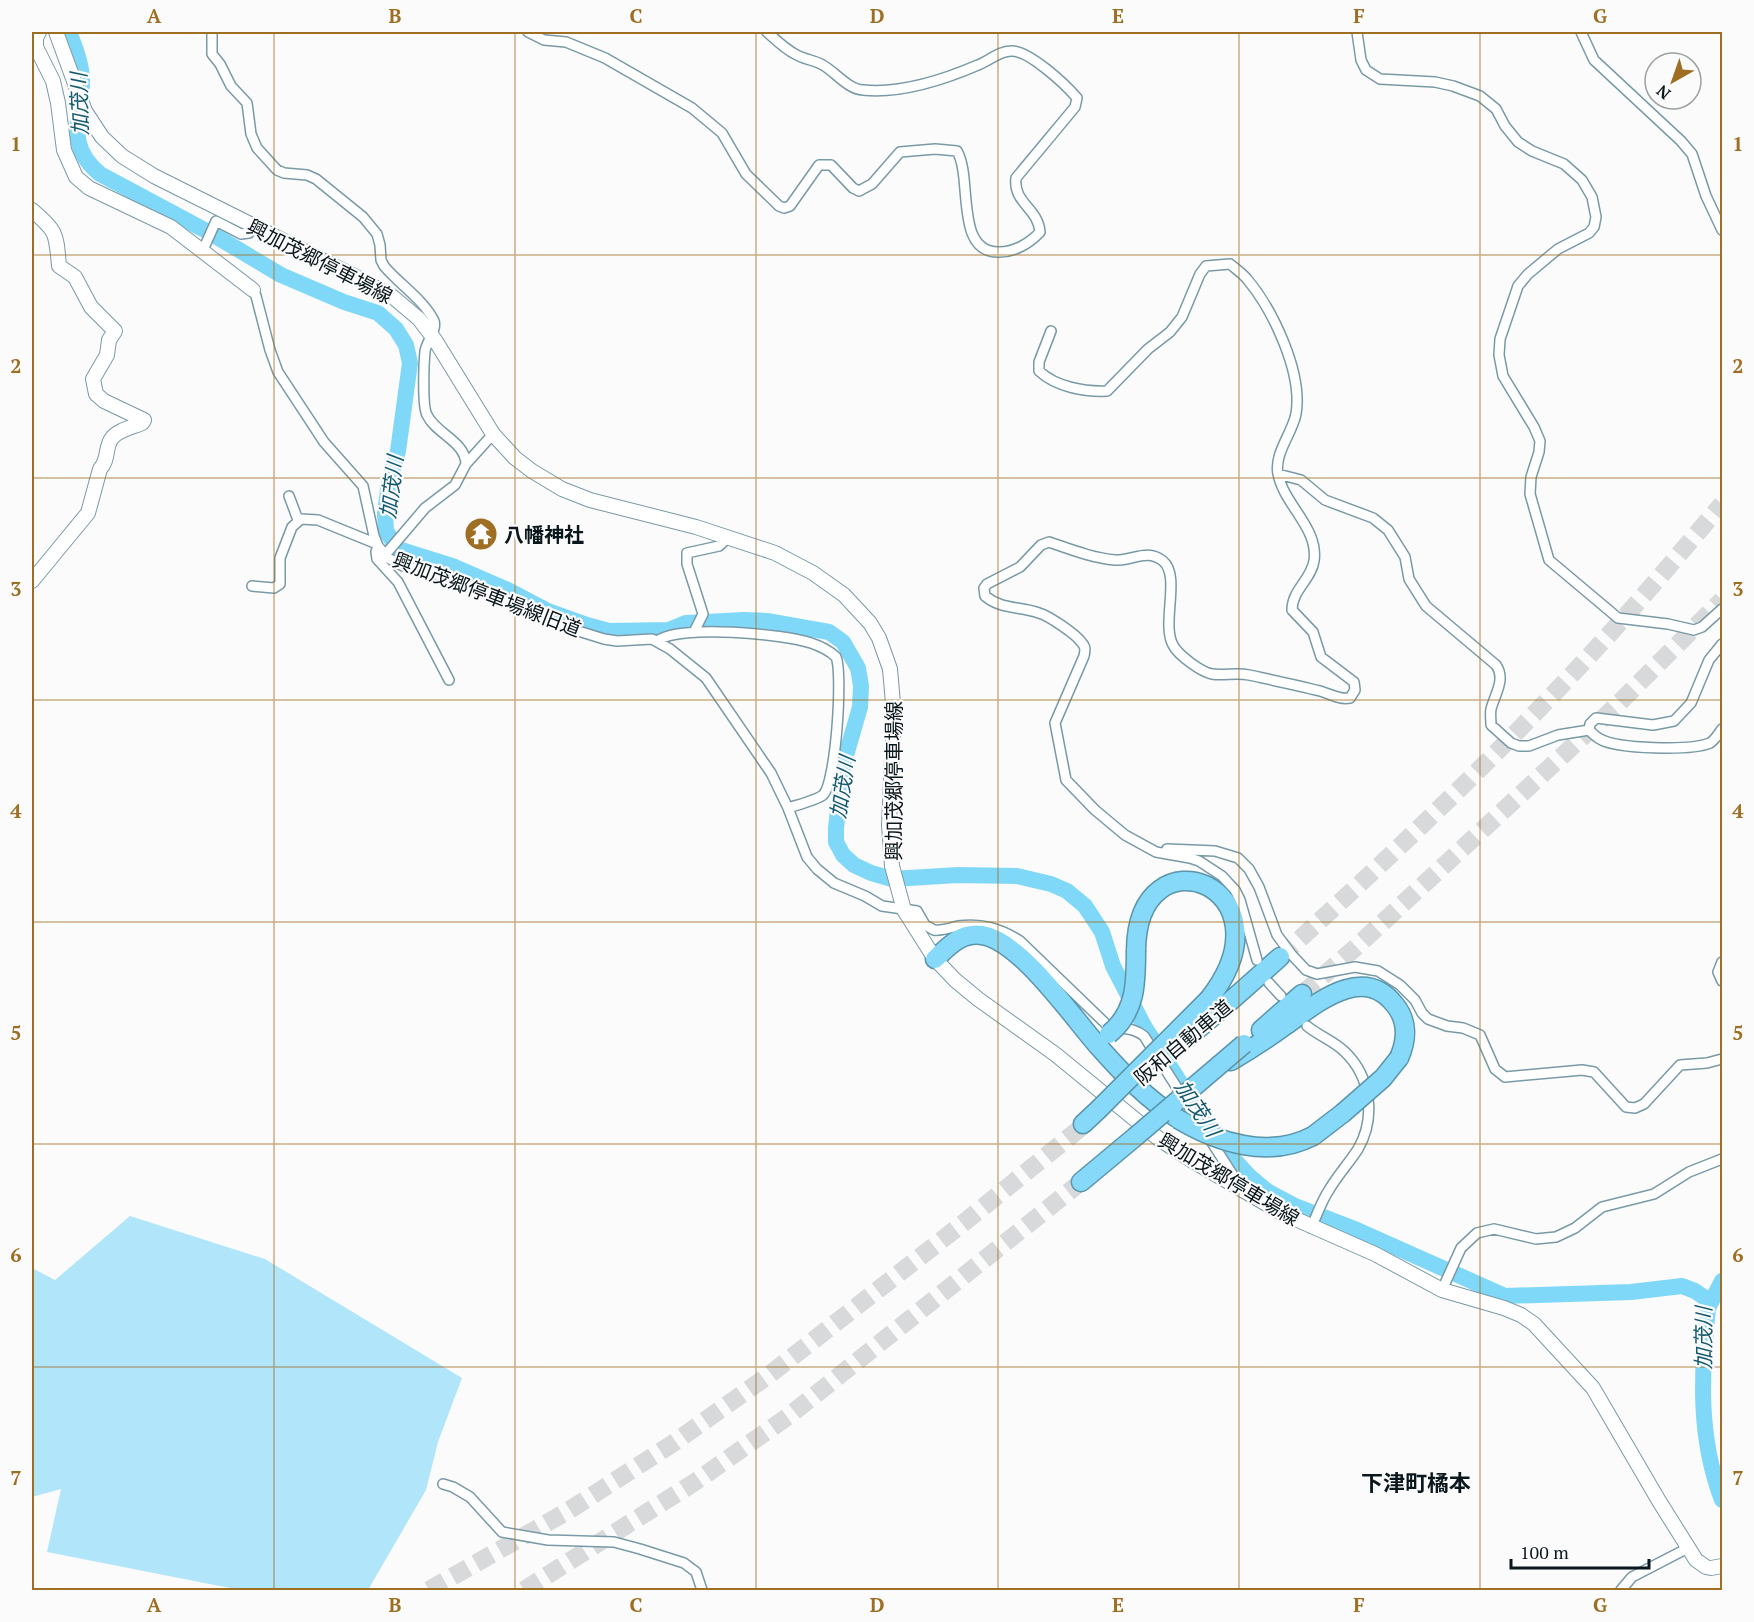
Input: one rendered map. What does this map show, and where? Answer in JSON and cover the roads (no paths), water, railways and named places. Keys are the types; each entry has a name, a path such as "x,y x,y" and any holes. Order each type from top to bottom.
{"highway":[{"path":"1101,1037 1121,1023 1132,1004 1136,985 1136,951 1140,916 1155,893 1171,883 1199,882 1215,890 1231,910 1236,939 1229,969 1214,1006"},
{"path":"935,959 954,941 966,936 979,935 993,938 1013,951 1101,1037 1138,1088 1178,1119 1213,1136 1260,1148 1288,1146 1313,1136 1343,1113 1383,1078 1399,1058 1405,1041 1405,1032 1399,1010 1384,994 1363,987 1346,988 1330,995 1246,1048"},
{"name":"阪和自動車道","path":"1084,1124 1214,1006 1280,957"},
{"name":"阪和自動車道","path":"1081,1182 1209,1075 1246,1048 1302,994"}],"main road":[{"name":"興加茂郷停車場線旧道","path":"39,32 36,47 53,81 64,150 76,177 89,188 171,227 253,290"},
{"name":"興加茂郷停車場線","path":"56,32 90,120 109,145 138,167 386,293 407,308 431,334 493,434 524,466 548,482 570,492 622,509 729,537 775,553 829,583 857,608 879,638 890,669 893,693 889,825 892,866 898,896 904,910 935,959 978,999 1055,1054 1159,1139 1191,1160 1282,1213 1375,1254 1442,1290 1504,1308 1521,1315 1541,1329 1593,1388 1696,1560 1706,1567 1722,1566"},
{"path":"32,210 52,228 56,236 59,266 75,277 91,308 115,332 109,340 107,355 93,379 96,394 104,401 144,420 110,440 88,513 32,580"}],"street":[{"path":"212,32 213,54 231,86 247,104 251,134 255,144 277,170 284,173 307,175 316,179 370,224 379,241 384,266 431,317 435,326 425,351 426,413 463,451 466,464"},
{"path":"528,32 544,40 555,36 605,58 692,108 722,133 746,174 779,206 784,208 790,206 819,165 831,165 853,188 860,191 872,184 900,152 950,149 957,151 961,158 965,173 967,213 973,238 979,244 992,252 1004,252 1018,248 1034,239 1040,232 1039,220 1020,199 1015,187 1016,178 1075,107 1077,98 1038,63 1013,51 1002,53 979,65 924,84 895,90 863,90 855,89 822,64 793,54 767,32"},
{"path":"1357,32 1361,60 1366,70 1380,79 1428,81 1453,86 1480,96 1496,110 1505,126 1518,141 1532,151 1564,164 1582,180 1592,197 1596,217 1594,227 1589,233 1558,249 1528,273 1518,286 1500,339 1499,355 1503,376 1540,441 1531,477 1530,494 1549,560 1618,618 1668,624 1694,630 1702,627 1722,609"},
{"path":"1581,32 1594,60 1692,154 1706,196 1722,230"},
{"path":"203,250 216,221 243,235 249,233 254,226"},
{"path":"1051,331 1039,362 1039,371 1059,383 1090,392 1107,391 1148,349 1170,332 1182,317 1200,274 1206,266 1230,264 1246,278 1261,298 1276,325 1293,369 1296,412 1290,434 1278,458 1278,474 1285,492 1310,535 1314,562 1307,578 1292,599 1292,610 1313,632 1321,657 1354,682 1355,690 1350,698 1342,699 1323,692 1237,673 1212,674 1192,664 1173,646 1169,635 1170,575 1165,563 1156,556 1141,555 1125,560 1113,560 1079,553 1049,542 1041,545 1020,567 987,584 984,588 985,596 995,604 1038,612 1047,616 1082,642 1086,649 1055,723 1066,780 1095,810 1125,835 1149,849 1199,861 1215,870 1229,883 1235,890 1245,914 1257,960"},
{"name":"興加茂郷停車場線旧道","path":"253,290 278,372 324,442 363,486 371,526 378,545 387,554 403,566 447,577 559,625 610,640 657,641"},
{"path":"387,554 425,508 454,485 466,464 493,434"},
{"path":"1278,474 1301,480 1325,500 1373,518 1388,530 1405,557 1408,579 1426,606 1499,670 1500,683 1490,711 1491,724 1511,743 1529,746 1558,735 1589,730"},
{"path":"289,496 298,520"},
{"path":"252,586 274,588 279,586 280,558 292,527 298,520 309,518 318,520 378,545 376,559 399,582 449,680"},
{"path":"694,632 703,614 687,564 687,553 719,546 729,537"},
{"path":"788,808 821,796 827,788 836,748 840,678 836,657 809,642 780,637 694,632 664,637 657,641 680,656 711,684 771,773 788,808 807,857 821,874 834,883 882,906 917,911 925,924 934,930 975,925 1004,931 1027,947 1106,1024 1139,1031 1238,1187"},
{"path":"1589,730 1590,724 1596,718 1653,725 1674,721 1691,703 1709,660 1722,644"},
{"path":"1589,730 1600,740 1634,747 1658,748 1689,747 1711,742 1722,729"},
{"path":"1149,849 1215,851 1238,858 1249,869 1259,887 1277,935 1306,970 1317,974 1363,967 1383,973 1408,992 1428,1019 1480,1035 1495,1069 1505,1077 1582,1070 1594,1072 1626,1107 1635,1108 1644,1104 1680,1065 1707,1063 1722,1059"},
{"path":"1722,962 1718,972 1722,981"},
{"path":"1269,983 1281,996"},
{"path":"1307,1026 1337,1045 1349,1056 1363,1079 1368,1101 1368,1122 1362,1141 1322,1202 1312,1225"},
{"path":"1442,1290 1461,1248 1477,1233 1494,1229 1536,1239 1556,1236 1575,1228 1602,1207 1654,1194 1689,1172 1722,1159"},
{"path":"443,1484 470,1497 502,1532 548,1540 614,1542 640,1549 684,1563 696,1572 702,1590"},
{"path":"1622,1590 1632,1577 1688,1548"}],"waterway":[{"name":"加茂川","path":"69,32 82,75 78,119 79,142 82,153 100,174 212,234 281,275 344,302 378,313 396,329 406,345 410,363 398,451 389,482 385,514 386,531 398,549 455,567 508,590 548,611 609,631 669,630 686,623 767,621 829,632 843,642 858,668 861,686 860,707 843,766 836,828 836,842 843,855 854,865 892,879 958,875 1017,876 1051,884 1067,891 1085,906 1102,932 1113,966 1144,1026 1228,1153 1249,1176 1267,1191 1295,1206 1357,1230 1505,1296 1631,1292 1682,1286 1705,1298 1708,1308 1703,1381 1705,1429 1714,1476 1722,1500"},
{"path":"1708,1308 1722,1281"}],"tunnel":[{"path":"1280,957 1477,772 1607,636 1722,504"},
{"path":"1302,994 1354,949 1616,706 1722,600"},
{"path":"429,1590 568,1511 672,1444 769,1375 966,1221 1084,1125"},
{"path":"524,1590 695,1482 790,1415 1081,1182"}],"place":[{"name":"八幡神社","path":"481,534"}],"district":[{"name":"下津町橘本","path":"1416,1482"}]}
